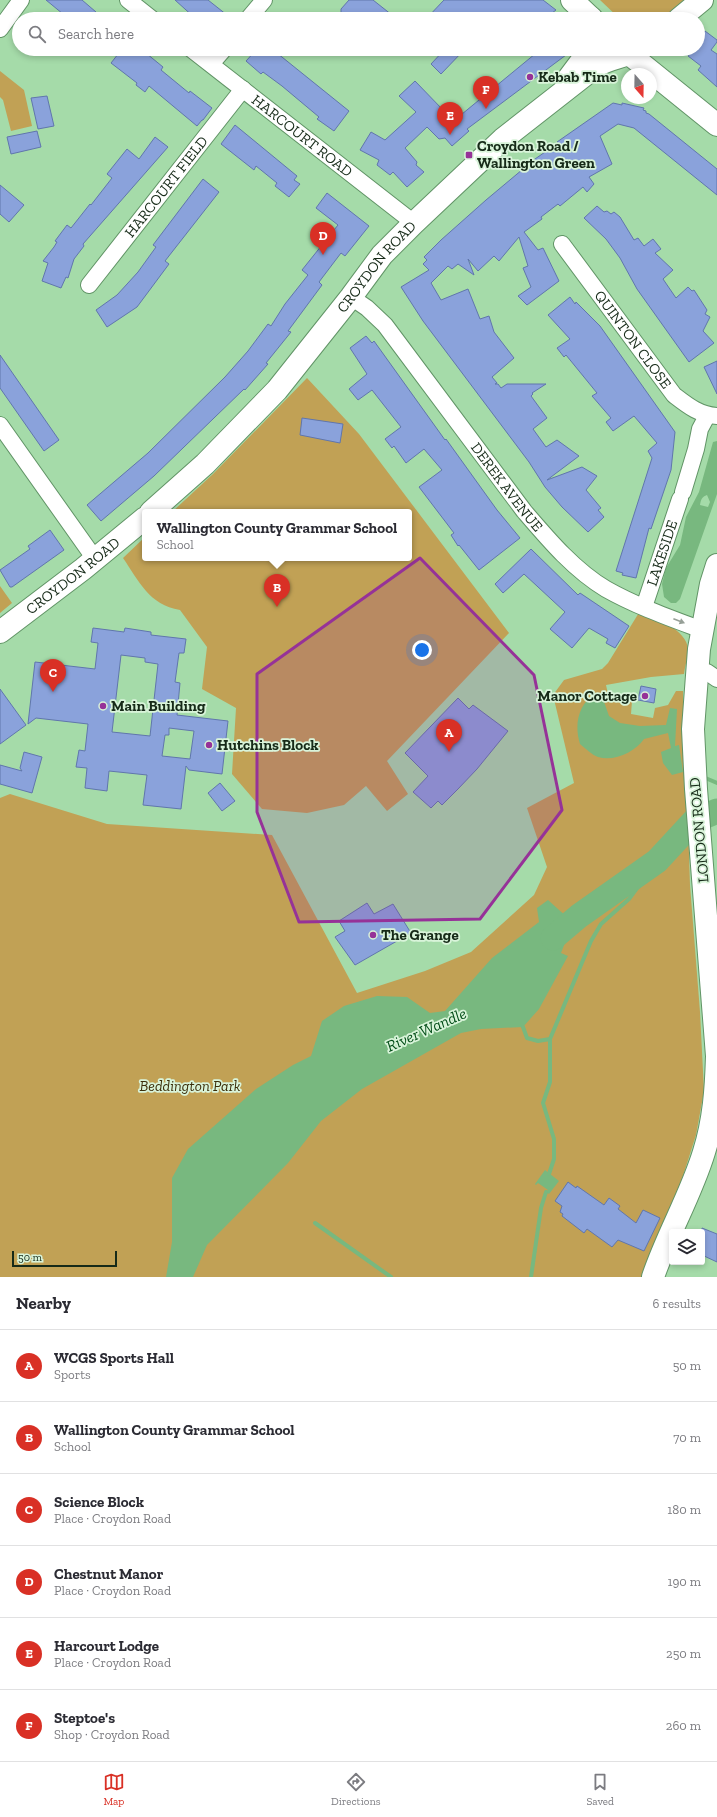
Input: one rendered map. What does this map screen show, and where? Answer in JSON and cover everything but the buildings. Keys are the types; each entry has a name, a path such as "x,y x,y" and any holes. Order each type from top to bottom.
{"main road":[{"path":"572,0 584,12"},
{"path":"687,12 702,0"},
{"path":"563,91 567,81 584,56"},
{"name":"CROYDON ROAD","path":"155,509 205,464 277,390 351,297 382,255 414,223 503,139 602,62 617,56"},
{"path":"636,56 717,125"},
{"name":"CROYDON ROAD","path":"0,632 95,559 142,520"},
{"name":"LONDON ROAD","path":"653,1277 661,1252 703,1154 714,1122 717,1062 711,900 695,779 693,729 696,670 702,630 715,578"}],"street":[{"path":"12,12 21,0"},
{"path":"128,0 143,12"},
{"path":"254,12 264,0"},
{"path":"0,29 12,12"},
{"name":"HARCOURT ROAD","path":"200,56 414,223"},
{"path":"211,64 218,56"},
{"name":"HARCOURT FIELD","path":"89,285 243,89"},
{"name":"QUINTON CLOSE","path":"562,244 674,395 692,409 712,416"},
{"name":"DEREK AVENUE","path":"351,297 367,308 385,325 524,511 550,540 586,574 606,588 650,610 702,630"},
{"name":"LAKESIDE","path":"650,610 681,495 696,449 700,430 712,416"},
{"path":"0,425 95,559"},
{"path":"696,670 707,672 717,679"}],"highlighted area":[{"path":"420,558 534,675 562,810 480,919 299,922 257,812 257,674"}],"green space":[{"path":"600,0 702,0 687,12 613,12"},
{"path":"0,71 24,90 32,126 11,131 3,100 0,97"},
{"path":"307,378 359,434 509,633 387,761 408,794 387,811 366,786 344,805 307,813 262,809 232,774 236,708 202,689 207,647 180,610 160,603 146,591 123,558 142,540 142,561 412,561 412,509 175,509 213,474"},
{"path":"0,586 12,603 0,613"},
{"name":"Beddington Park","path":"640,611 669,625 682,636 688,649 684,674 651,677 606,685 609,699 632,701 631,714 653,718 655,708 668,705 676,691 683,691 683,751 687,793 690,885 700,1012 704,1091 696,1135 670,1217 645,1277 0,1277 0,798 10,794 107,824 272,835 357,993 425,971 471,952 534,895 547,867 527,808 574,783 553,695 564,680 602,669 608,663"}],"water":[{"path":"717,441 717,494 680,599 676,603 671,603 664,597 662,584 666,568 680,545 686,517 699,492 713,442","holes":["707,495 710,502 708,507 700,505 702,498"]},
{"path":"596,693 603,699 609,716 620,723 640,726 666,725 670,708 677,709 675,746 679,745 683,772 672,775 663,763 661,752 671,748 668,733 644,739 630,752 611,758 598,757 580,744 577,730 581,709"},
{"path":"548,900 568,918 579,916 576,934 568,935 561,953 568,956 539,1009 523,1027 481,1029 461,1033 362,1089 321,1121 288,1163 207,1245 193,1277 166,1277 172,1242 172,1178 188,1149 256,1089 293,1065 311,1056 322,1021 344,1006 377,996 407,997 430,1013 445,1011 492,958 539,922 537,908"},
{"path":"545,1170 559,1181 549,1194 546,1192 548,1190 538,1183 536,1185 535,1184"}],"waterway":[{"path":"703,777 717,783"},
{"name":"River Wandle","path":"553,938 579,916 657,861 694,821 717,811"},
{"path":"549,1174 554,1159 554,1139 543,1103 550,1082 550,1039 591,941 601,924 629,899 657,861"},
{"path":"523,1027 527,1038 538,1041 550,1039"},
{"path":"531,1277 541,1208 546,1192"},
{"path":"315,1223 391,1277"}],"place":[{"name":"Kebab Time","path":"530,77"},
{"name":"Steptoe's","path":"486,109"},
{"name":"Harcourt Lodge","path":"450,135"},
{"name":"Croydon Road / Wallington Green","path":"469,155"},
{"name":"Chestnut Manor","path":"323,255"},
{"name":"Wallington County Grammar School","path":"277,607"},
{"name":"Science Block","path":"53,692"},
{"name":"Manor Cottage","path":"645,696"},
{"name":"Main Building","path":"103,706"},
{"name":"Hutchins Block","path":"209,745"},
{"name":"WCGS Sports Hall","path":"449,752"},
{"name":"The Grange","path":"373,935"}]}
